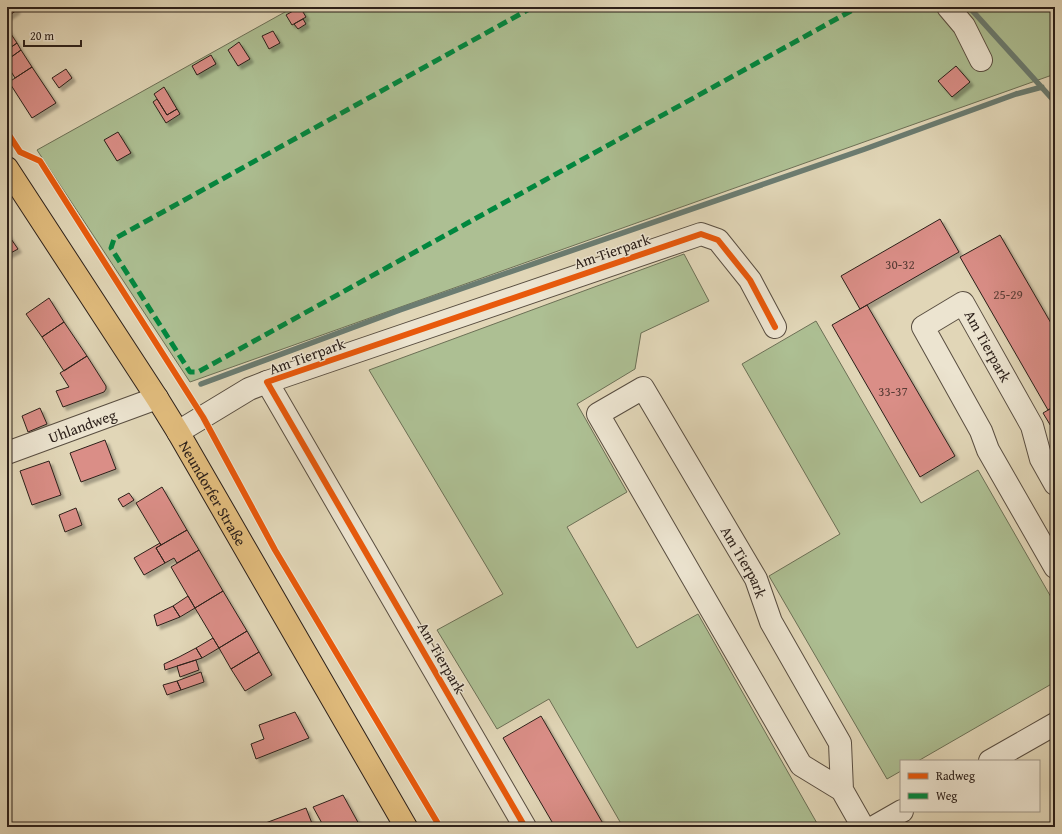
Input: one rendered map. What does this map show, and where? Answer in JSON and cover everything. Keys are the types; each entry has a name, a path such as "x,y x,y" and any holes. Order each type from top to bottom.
{"main road":[{"name":"Neundorfer Straße","path":"7,168 178,432 406,827"}],"street":[{"path":"948,7 964,26 981,60"},
{"name":"Am Tierpark","path":"178,432 249,389 267,382 701,234 718,240 750,280 775,327"},
{"name":"Am Tierpark","path":"1055,484 1041,459 1032,426 963,303 923,327 981,431 988,450 1055,566"},
{"name":"Am Tierpark","path":"267,382 525,827"},
{"name":"Am Tierpark","path":"842,790 801,765 598,414 643,388 756,579 771,622 840,743 842,790 863,827"},
{"name":"Uhlandweg","path":"7,453 157,398"},
{"path":"992,760 1055,724"},
{"path":"874,827 900,812"}],"green space":[{"path":"294,7 1055,7 1055,74 190,382 37,150"},
{"path":"684,254 709,301 641,333 635,369 577,404 627,492 567,527 637,648 698,614 818,825 814,827 623,827 549,699 497,729 437,630 503,594 369,370"},
{"path":"816,321 921,503 978,470 1055,604 1055,682 920,760 900,760 900,772 887,779 769,576 840,534 742,364"}],"building":[{"path":"7,7 15,7 17,10 7,17"},
{"path":"300,7 306,17 292,25 286,15"},
{"path":"303,19 306,24 298,29 294,24"},
{"path":"7,28 17,43 7,50"},
{"path":"273,31 280,43 269,49 262,36"},
{"path":"239,42 250,59 238,66 228,50"},
{"path":"17,43 21,50 7,60 7,50"},
{"path":"21,50 32,67 15,78 7,65 7,60"},
{"path":"211,55 216,64 197,75 192,66"},
{"path":"956,66 970,82 952,97 938,81"},
{"path":"32,67 56,103 32,118 9,82"},
{"path":"66,69 72,78 59,88 52,78"},
{"path":"164,87 177,109 167,115 154,94"},
{"path":"157,99 167,115 177,109 180,114 166,123 153,102"},
{"path":"118,132 131,153 117,161 104,140"},
{"path":"940,219 959,252 860,309 841,276"},
{"path":"7,233 18,249 7,255"},
{"path":"1000,235 1055,330 1055,406 1048,410 960,257"},
{"path":"49,298 64,322 42,337 26,314"},
{"path":"867,305 955,456 920,477 832,325"},
{"path":"64,322 87,356 64,371 42,337"},
{"path":"87,356 106,386 106,389 104,392 63,407 56,391 69,387 60,373"},
{"path":"1055,406 1055,433 1043,413"},
{"path":"40,408 47,424 28,432 22,416"},
{"path":"105,440 116,469 81,482 70,453"},
{"path":"49,461 61,495 32,505 20,471"},
{"path":"162,487 187,530 161,545 136,503"},
{"path":"129,493 134,500 123,507 118,499"},
{"path":"76,508 82,525 65,532 59,515"},
{"path":"187,530 199,550 177,563 174,558 165,563 156,548"},
{"path":"160,543 161,545 156,548 165,563 144,575 134,558"},
{"path":"199,550 223,591 195,608 171,567"},
{"path":"223,591 247,631 219,648 195,608"},
{"path":"188,596 195,608 180,617 173,606"},
{"path":"173,606 180,617 157,626 154,615"},
{"path":"247,631 259,652 231,669 219,648"},
{"path":"213,638 219,648 202,658 196,648"},
{"path":"196,648 202,658 165,670 164,664"},
{"path":"259,652 272,675 245,691 231,669"},
{"path":"196,660 199,670 180,677 177,666"},
{"path":"201,672 204,682 181,690 177,681"},
{"path":"177,681 181,690 167,695 163,685"},
{"path":"295,712 309,738 256,759 251,744 264,739 259,725"},
{"path":"541,716 605,827 555,827 503,738"},
{"path":"343,795 360,826 324,827 313,807"},
{"path":"306,808 313,826 260,827 260,825"}],"waterway":[{"path":"969,7 1055,102"},
{"path":"201,384 400,310 865,149 1016,94 1042,87"}],"marked path":[{"path":"533,7 114,239 111,248 190,372 198,372 858,7"}],"cycle path":[{"path":"7,132 20,152 40,161 203,417 275,550 440,827"},
{"path":"525,827 267,382 701,234 718,240 750,280 775,327"}]}
